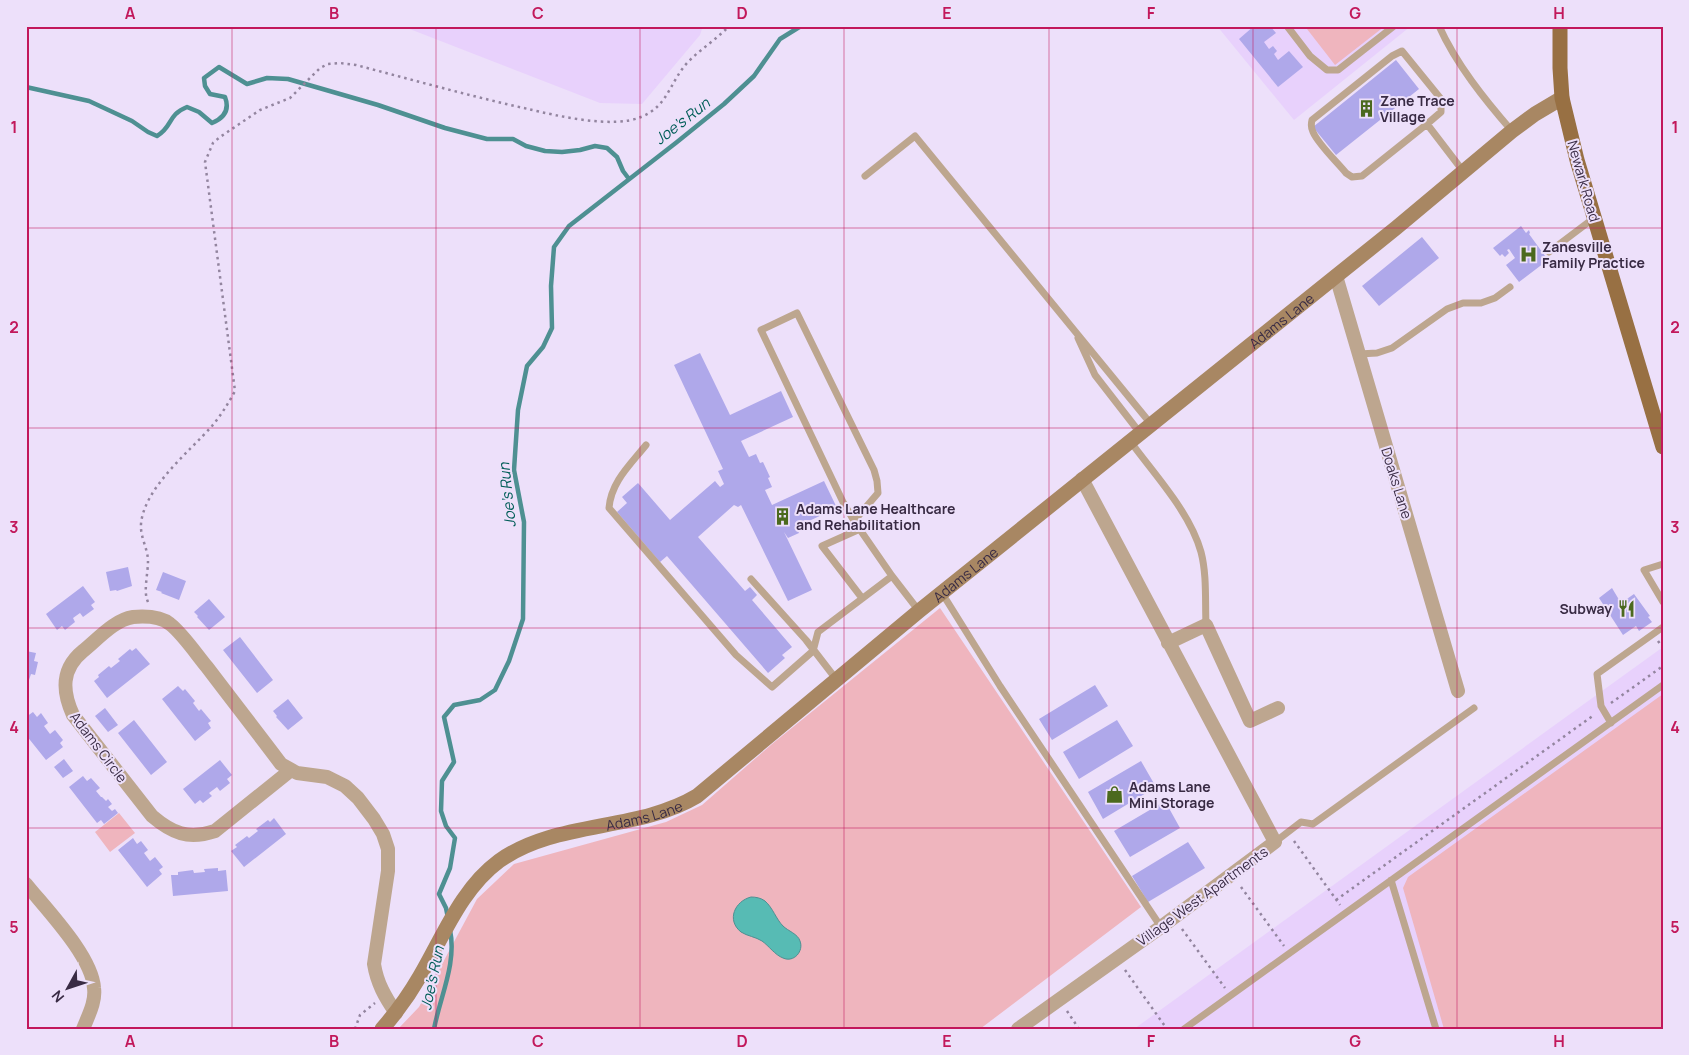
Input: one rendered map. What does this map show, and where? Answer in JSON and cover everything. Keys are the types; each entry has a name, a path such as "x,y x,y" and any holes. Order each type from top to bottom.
{"main road":[{"name":"Newark Road","path":"1560,26 1562,98 1577,160 1663,447"}],"street":[{"name":"Adams Lane","path":"382,1029 396,1013 419,978 469,892 483,874 500,860 516,850 552,837 662,812 684,804 697,796 836,679 1140,432 1336,276 1512,131 1534,114 1562,98"},
{"name":"Doaks Lane","path":"1336,276 1458,691"},
{"name":"Village West Apartments","path":"1018,1029 1276,842 1082,479"},
{"name":"Adams Circle","path":"131,617 159,618 170,624 189,645 282,764 291,770 215,831 202,836 182,835 165,828 152,816 73,715 66,701 64,684 68,669 78,655 117,622 131,617"},
{"path":"1168,643 1206,625 1250,721 1278,708"},
{"path":"291,770 297,773 327,778 345,786 358,798 374,818 383,834 388,849 388,871 374,964 376,978 396,1013"},
{"path":"26,884 74,944 90,971 94,988 94,1000 83,1029"}],"lane":[{"path":"1287,26 1310,56 1327,70 1338,70 1394,26"},
{"path":"1439,26 1454,54 1485,100 1512,131"},
{"path":"1402,51 1441,100 1441,112 1427,124 1362,176 1352,177 1346,173 1316,138 1311,125 1312,120 1392,56 1402,51"},
{"path":"1427,124 1464,172"},
{"path":"865,176 915,136 1075,331 1140,432 1176,504 1194,531 1201,553 1204,573 1206,625"},
{"path":"1548,252 1594,218"},
{"path":"1359,354 1377,354 1392,348 1446,309 1463,303 1481,303 1495,298 1510,287"},
{"path":"854,520 878,493 874,470 797,313 761,330 843,502 854,520 892,576 920,611"},
{"path":"1075,331 1095,376 1140,432"},
{"path":"646,445 615,484 610,496 609,508 736,655 772,687 813,651 818,632 892,576"},
{"path":"860,529 822,546 862,598"},
{"path":"1663,564 1644,570 1663,602"},
{"path":"751,579 806,640 836,679"},
{"path":"942,593 1000,686 1161,927"},
{"path":"1611,723 1603,708 1597,674 1663,626"},
{"path":"1184,1029 1663,685"},
{"path":"1276,842 1301,822 1313,824 1474,708"},
{"path":"1391,880 1436,1029"}],"path":[{"path":"153,603 147,602 148,561 141,524 145,510 156,488 212,426 235,391 205,162 213,143 220,136 260,110 282,102 296,93 312,74 328,64 340,63 356,65 466,95 552,114 602,121 629,121 640,118 658,106 665,99 670,88 689,61 729,26"},
{"path":"1336,900 1663,666"},
{"path":"1288,833 1346,913"},
{"path":"1241,887 1289,953"},
{"path":"1182,929 1230,996"},
{"path":"1125,970 1167,1029"},
{"path":"355,1029 360,1015 376,1002"},
{"path":"1067,1011 1079,1029"}],"shaded area":[{"path":"402,26 703,26 700,35 642,104 600,103"},
{"path":"1217,26 1411,26 1294,120"},
{"path":"1311,26 1385,26 1335,65 1307,29"},
{"path":"940,608 1141,907 980,1029 398,1029 419,1007 477,899 514,864 666,822 702,805 772,744"},
{"path":"1663,647 1663,1029 1134,1029"},
{"path":"1663,694 1663,1029 1444,1029 1403,888 1408,877"},
{"path":"119,813 135,833 110,852 95,832"},
{"path":"751,897 765,901 783,926 799,939 801,949 797,955 791,959 780,957 762,941 741,932 736,927 733,917 734,912 741,902"}],"building":[{"path":"1254,26 1270,26 1276,33 1264,42 1269,49 1273,46 1277,51 1274,54 1278,60 1289,51 1303,67 1278,87 1239,39"},
{"name":"Zane Trace Village","path":"1396,60 1419,89 1336,155 1313,127"},
{"name":"Zanesville Family Practice","path":"1521,226 1526,233 1529,230 1529,234 1548,260 1519,282 1506,265 1515,258 1509,249 1507,250 1509,253 1505,257 1502,254 1500,256 1493,248"},
{"path":"1422,237 1439,258 1379,306 1362,286"},
{"name":"Adams Lane Healthcare and Rehabilitation","path":"700,353 730,415 781,391 793,417 741,441 749,457 756,454 760,463 763,462 770,477 768,478 772,487 765,490 772,505 824,481 837,508 796,527 799,533 788,538 784,532 812,590 788,601 741,505 738,507 734,505 698,537 745,591 750,587 757,595 752,600 792,647 782,655 785,658 768,673 667,556 660,562 617,512 627,503 622,497 638,483 670,520 715,481 720,487 724,484 718,471 723,469 674,365"},
{"path":"128,567 132,586 117,591 110,591 106,572"},
{"path":"163,572 186,581 179,600 156,590"},
{"path":"83,586 95,602 91,605 94,609 83,617 80,613 73,618 75,622 65,630 62,626 57,630 46,614"},
{"name":"Subway","path":"1612,588 1621,603 1634,594 1650,616 1648,617 1652,622 1639,631 1636,626 1623,635 1599,598"},
{"path":"209,599 225,617 209,630 194,612"},
{"path":"240,637 273,680 257,693 223,650"},
{"path":"136,648 150,664 107,698 94,681 109,666 111,668 120,661 118,659 130,649 132,651"},
{"path":"26,651 36,653 34,661 38,662 35,675 31,674 28,683 26,682"},
{"path":"1095,685 1108,706 1052,740 1039,719"},
{"path":"178,686 183,691 185,689 195,701 193,703 199,711 201,709 211,721 208,723 211,728 195,741 162,699"},
{"path":"288,699 303,718 288,730 273,711"},
{"path":"105,708 118,725 108,732 95,716"},
{"path":"33,712 37,717 41,713 48,723 44,726 50,734 55,730 63,740 60,743 63,747 46,760 26,735 26,717"},
{"path":"134,720 167,762 151,775 118,733"},
{"path":"1117,720 1133,746 1079,779 1063,752"},
{"path":"64,759 73,771 63,778 54,767"},
{"path":"220,760 232,775 227,779 230,783 220,791 217,787 209,793 212,796 203,803 200,800 195,804 183,789"},
{"path":"1141,761 1156,787 1103,819 1088,792"},
{"path":"83,776 87,781 91,778 100,788 96,791 101,797 106,801 108,799 112,804 108,807 112,811 115,809 118,813 104,824 101,820 97,823 69,787"},
{"path":"1165,801 1180,828 1130,857 1114,831"},
{"path":"274,818 286,834 244,867 231,851 237,847 235,845 247,836 249,838 258,831 256,829"},
{"path":"133,838 137,844 141,841 148,850 144,853 150,861 155,857 163,867 159,870 162,874 147,887 118,850"},
{"path":"1188,842 1205,868 1148,902 1132,876"},
{"path":"218,868 218,871 226,870 228,891 173,896 171,875 178,875 178,872 193,870 194,873 205,872 204,869"}],"waterway":[{"name":"Joe's Run","path":"448,918 446,908 439,894 450,868 455,838 446,826 441,811 442,781 454,762 444,717 454,705 480,700 495,690 509,661 523,619 524,522 514,470 518,410 527,366 543,347 552,328 551,286 554,247 569,226 724,104 754,76 780,39 801,26"},
{"path":"26,87 89,101 132,121 157,136 166,129 176,114 187,107 199,112 212,123 223,116 227,106 225,97 210,94 205,86 204,78 219,67 247,84 267,78 288,79 378,105 445,128 487,139 513,139 526,146 545,151 562,152 595,146 607,148 617,157 629,179"},
{"name":"Joe's Run","path":"434,1029 450,967 452,942 450,930"}],"place":[{"name":"Zane Trace Village","path":"1366,108"},
{"name":"Zanesville Family Practice","path":"1528,254"},
{"name":"Adams Lane Healthcare and Rehabilitation","path":"782,516"},
{"name":"Subway","path":"1626,608"},
{"name":"Adams Lane Mini Storage","path":"1115,794"}]}
